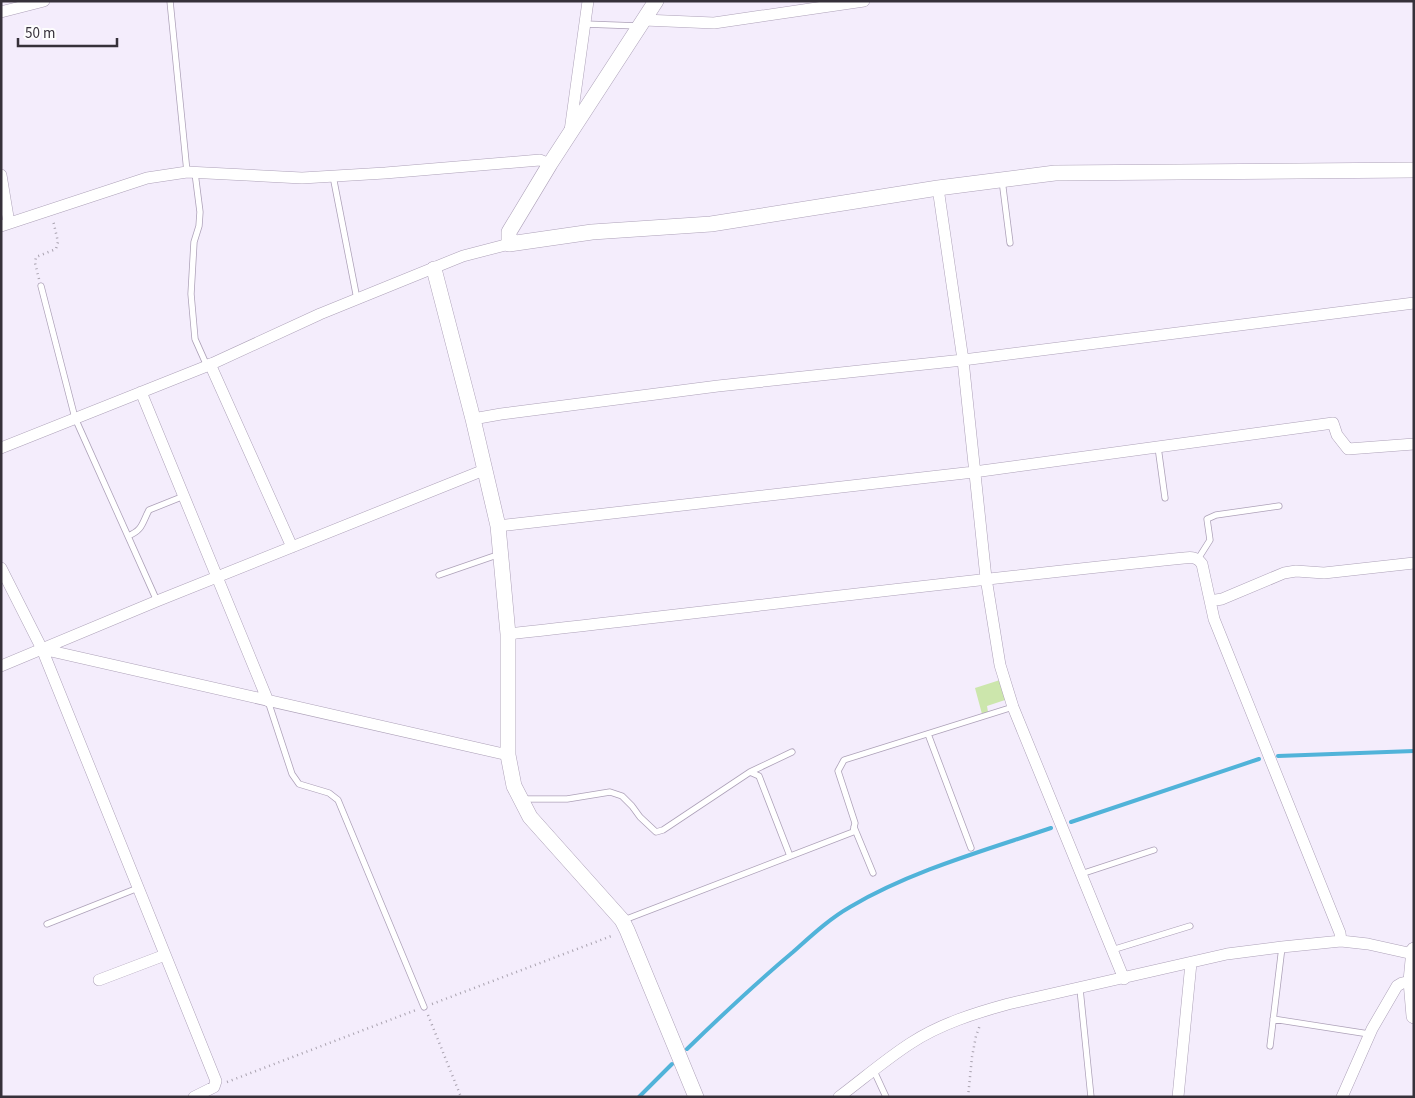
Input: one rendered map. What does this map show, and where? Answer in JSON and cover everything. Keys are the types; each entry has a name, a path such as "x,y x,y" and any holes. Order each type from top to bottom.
{"street":[{"path":"1,12 44,1"},
{"path":"570,132 588,1"},
{"path":"509,244 509,232 550,164 656,1"},
{"path":"642,23 714,23 864,1"},
{"path":"1,175 5,224 147,178 191,172 302,178 540,160 550,164"},
{"path":"1,448 208,365 320,314 463,256 509,244 592,232 711,224 938,188 1055,173 1414,170"},
{"path":"938,188 963,360 986,578 1000,665 1013,707 1124,979"},
{"path":"434,269 473,419 498,526 508,634 508,755 514,786 530,818 622,920 696,1097"},
{"path":"473,419 718,386 963,360 1414,303"},
{"path":"208,365 292,547"},
{"path":"141,392 268,701"},
{"path":"498,526 974,472 1333,423 1337,435 1348,449 1414,444"},
{"path":"1,666 157,601 484,470"},
{"path":"508,634 986,578 1192,557 1198,559 1202,564 1214,619 1340,933 1341,940"},
{"path":"1210,601 1222,599 1284,573 1296,570 1324,573 1414,563"},
{"path":"1,568 42,649 216,1080 214,1087 194,1097"},
{"path":"42,649 508,755"},
{"path":"839,1097 910,1043 929,1033 979,1013 1008,1004 1227,954 1341,940 1413,952 1411,981 1414,1016"},
{"path":"99,980 165,955"},
{"path":"1178,1097 1191,963"},
{"path":"1342,1097 1369,1034 1397,986 1411,981"}],"lane":[{"path":"170,1 191,172 200,212 199,226 194,242 191,294 195,339 208,365"},
{"path":"584,24 642,23"},
{"path":"333,176 357,299"},
{"path":"1002,180 1010,244"},
{"path":"41,286 75,418 157,601"},
{"path":"1158,447 1164,498"},
{"path":"128,536 138,532 149,510 184,496"},
{"path":"1198,559 1210,540 1207,519 1216,515 1279,506"},
{"path":"439,575 500,554"},
{"path":"268,701 292,774 299,784 329,793 338,800 424,1007"},
{"path":"622,920 853,832 856,823 838,771 844,760 1013,707"},
{"path":"928,734 971,848"},
{"path":"521,799 567,799 610,792 622,796 656,832 664,830 750,772 792,752"},
{"path":"750,772 759,776 790,856"},
{"path":"854,827 872,873"},
{"path":"1081,874 1154,850"},
{"path":"47,924 138,888"},
{"path":"1112,950 1190,926"},
{"path":"1270,1046 1282,947"},
{"path":"1080,989 1091,1097"},
{"path":"1274,1020 1369,1034"},
{"path":"874,1070 886,1097"}],"path":[{"path":"41,286 34,263 36,257 56,248 58,242 50,210"},
{"path":"424,1007 461,1097"},
{"path":"968,1097 974,1043 980,1026 979,1013"}],"green space":[{"path":"1000,680 1005,700 987,706 988,712 982,714 975,688"}],"waterway":[{"path":"1278,756 1414,751"},
{"path":"1071,822 1259,759"},
{"path":"687,1049 813,934 850,907 873,894 922,872 1051,828"},
{"path":"639,1097 672,1064"}]}
